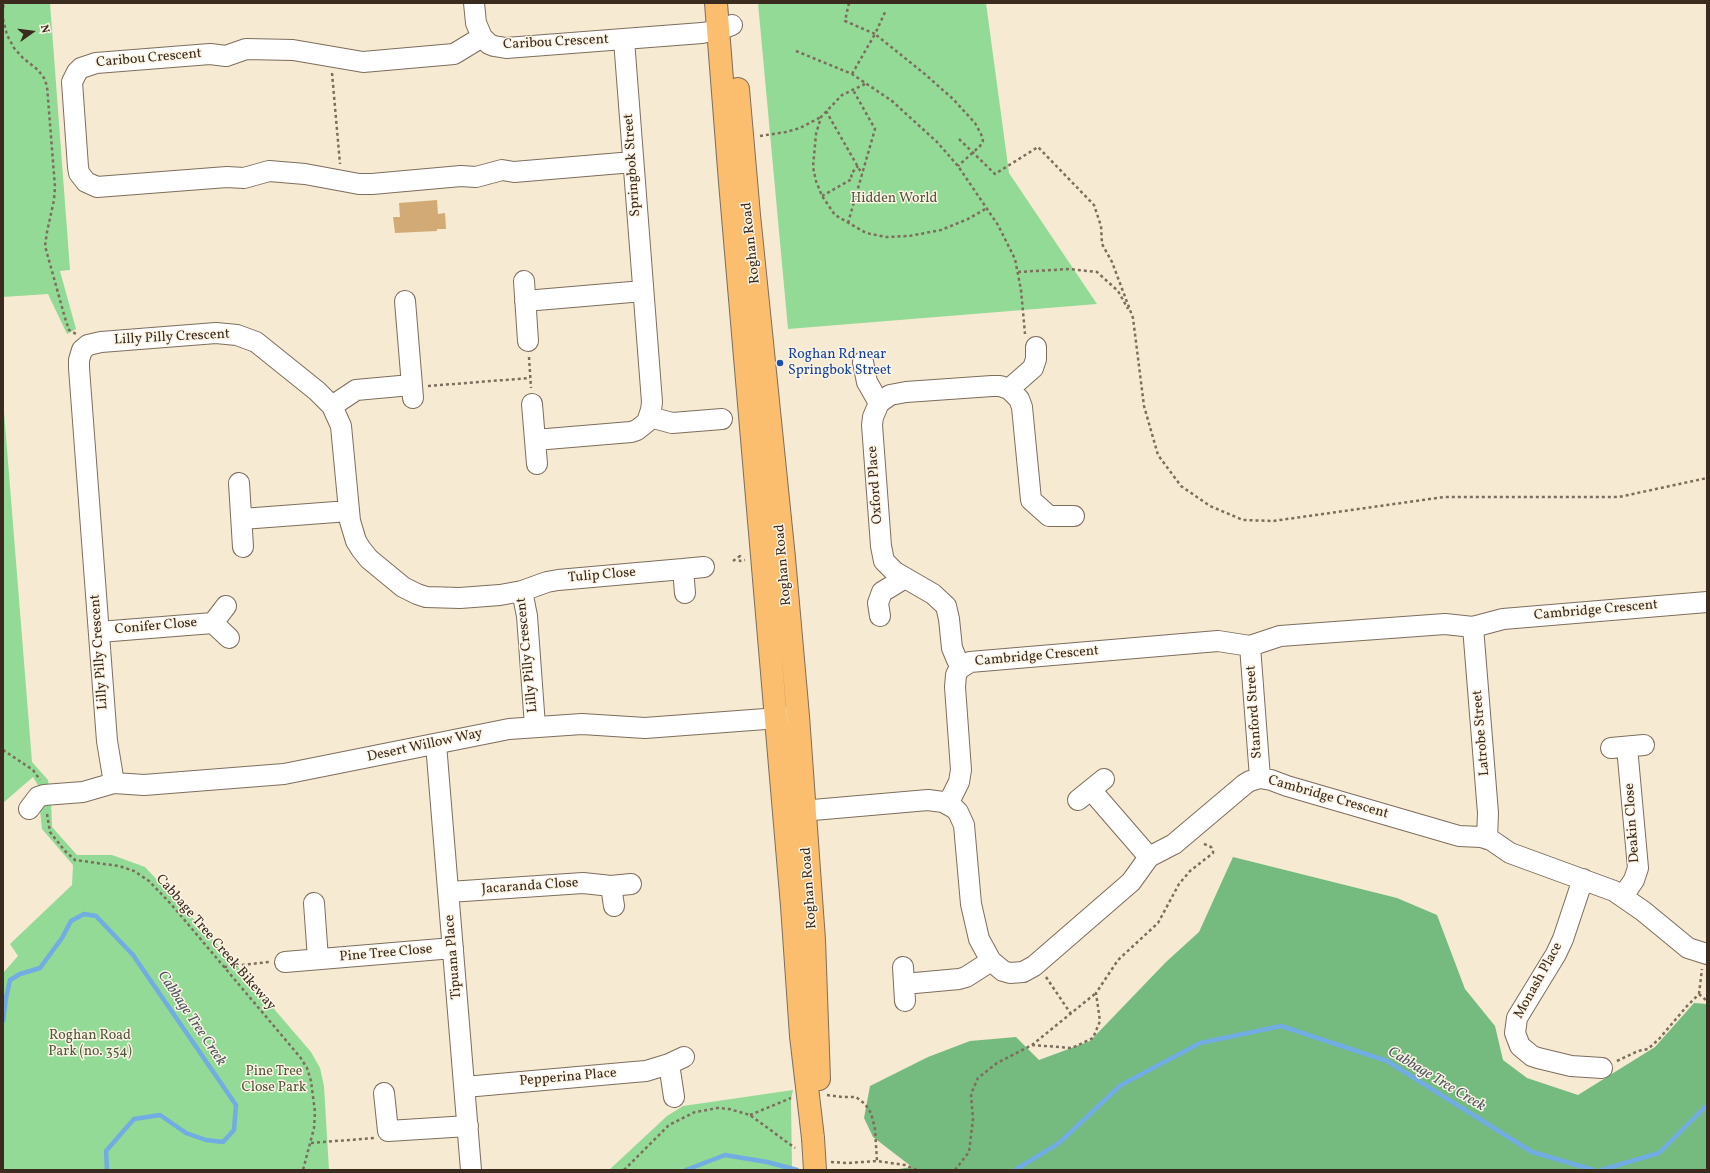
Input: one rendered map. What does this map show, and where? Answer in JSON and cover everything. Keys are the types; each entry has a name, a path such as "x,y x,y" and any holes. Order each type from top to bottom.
{"main road":[{"name":"Roghan Road","path":"716,3 726,28"},
{"name":"Roghan Road","path":"731,3 726,28 730,182 787,717 794,812 792,906 808,1138 820,1165"}],"street":[{"path":"474,3 476,23 482,37"},
{"name":"Caribou Crescent","path":"633,162 514,172 502,170 476,177 461,176 372,184 342,181 305,174 269,171 244,178 227,177 102,188 91,185 83,178 78,167 72,87 74,77 81,68 96,63 210,54 226,56 246,48 293,50 363,62 458,53 482,37 489,44 506,48 624,40 726,28"},
{"name":"Springbok Street","path":"624,40 652,402 650,417"},
{"path":"524,281 528,341"},
{"path":"525,301 643,291"},
{"path":"332,406 356,390 412,392 405,301"},
{"name":"Lilly Pilly Crescent","path":"114,783 107,741 79,368 80,354 88,345 101,342 216,333 237,335 247,338 266,350 317,391 332,406 339,418 343,434 352,531 361,549 389,576 417,594 441,598 456,598 500,595 522,591 527,616 535,726"},
{"path":"1009,389 1033,368 1036,359 1031,344"},
{"path":"863,362 867,382 879,403 890,396 906,392 992,386 1000,386 1009,389 1019,399 1022,407 1031,500 1049,516 1074,516"},
{"name":"Oxford Place","path":"879,403 875,409 872,425 882,553 884,561 889,567 905,578 933,594 946,606 952,648 962,667"},
{"path":"532,404 537,464"},
{"path":"535,440 631,432 642,427 650,417 672,423 722,420"},
{"path":"239,483 243,547"},
{"path":"242,519 349,510"},
{"name":"Tulip Close","path":"522,591 558,580 704,566"},
{"path":"683,569 685,593"},
{"path":"880,616 878,603 882,592 905,578"},
{"name":"Cambridge Crescent","path":"1705,954 1688,948 1623,896 1583,879 1510,853 1487,839 1458,836 1260,778 1245,784 1174,844 1149,857 1132,882 1029,970 1010,973 1003,971 991,961 979,939 973,917 964,825 958,812 948,804 959,782 961,770 955,682 957,672 962,667 976,661 1218,641 1250,646 1280,636 1445,624 1473,627 1503,619 1707,602"},
{"name":"Conifer Close","path":"213,623 226,606"},
{"name":"Conifer Close","path":"99,632 213,623 229,638"},
{"name":"Latrobe Street","path":"1473,627 1488,813 1487,839"},
{"name":"Stanford Street","path":"1250,646 1260,778"},
{"name":"Desert Willow Way","path":"50,794 89,791 114,783 144,785 284,774 509,729 535,726 582,724 645,728 787,717"},
{"name":"Tipuana Place","path":"436,744 471,1170"},
{"name":"Deakin Close","path":"1623,896 1634,880 1638,868 1627,747"},
{"path":"1091,790 1149,857"},
{"path":"30,809 38,798 50,794"},
{"path":"794,812 928,800 936,800 948,804"},
{"name":"Monash Place","path":"1583,879 1563,939 1556,954 1517,1018 1515,1033 1520,1046 1528,1054 1538,1058 1572,1066 1602,1068"},
{"name":"Jacaranda Close","path":"449,892 583,883 621,885 614,906"},
{"path":"314,903 318,959"},
{"name":"Pine Tree Close","path":"285,962 453,948"},
{"path":"904,984 959,979 976,971 991,961"},
{"name":"Pepperina Place","path":"465,1087 646,1071 676,1060 674,1097"},
{"path":"384,1093 388,1131 468,1126"}],"path":[{"path":"3,8 4,3"},
{"path":"849,3 845,21 875,34 953,98 975,123 982,134 983,140 980,146 958,166"},
{"path":"852,74 875,34 886,10"},
{"path":"3,19 7,35 14,48 23,58 38,70 44,78 47,86 55,187 45,246 49,265 68,328 72,332 81,336 88,345"},
{"path":"796,51 852,74 892,101 938,142 958,166 998,225 1015,259 1031,344"},
{"path":"332,69 342,181"},
{"path":"865,83 842,95 826,111 822,117 816,134 813,167 822,196 835,215 866,233 886,237 909,236 941,230 968,219 987,208"},
{"path":"848,223 875,129 853,90"},
{"path":"826,111 862,174"},
{"path":"763,135 793,130 822,117"},
{"path":"959,139 995,174 1038,147 1094,205 1101,226 1102,244 1112,262 1133,318 1144,406 1158,455 1181,486 1210,506 1243,520 1274,521 1444,497 1619,497 1707,478"},
{"path":"822,196 852,180 851,174 858,166"},
{"path":"1018,272 1069,269 1097,272 1118,291 1133,318"},
{"path":"528,341 532,404"},
{"path":"412,392 418,387 530,378"},
{"path":"733,561 740,556 740,560 751,559"},
{"name":"Cabbage Tree Creek Bikeway","path":"3,750 34,770 50,794 50,832 65,851 75,860 119,866 134,871 149,881 171,904 269,1020 307,1068 313,1088 315,1112 311,1143 303,1170"},
{"path":"955,1170 969,1152 973,1119 971,1094 978,1078 997,1063 1032,1045 1096,993 1118,960 1158,923 1179,884 1190,871 1213,853 1213,850 1210,847 1198,841 1190,831"},
{"path":"1602,1068 1638,1051 1648,1049 1659,1039 1699,994 1705,954"},
{"path":"224,967 285,962"},
{"path":"1045,976 1071,1014"},
{"path":"1032,1045 1072,1048 1094,1038 1100,1021 1096,993"},
{"path":"1699,994 1707,1001"},
{"path":"824,1095 856,1097 865,1104 870,1113 875,1129 877,1161"},
{"path":"750,1115 791,1099 798,1098"},
{"path":"624,1170 669,1125 695,1112 718,1108 730,1108 808,1138"},
{"path":"311,1143 379,1138 388,1131"},
{"path":"820,1165 830,1162 848,1163 877,1161 905,1165 917,1170"}],"green space":[{"path":"3,3 50,3 70,270 60,271 76,329 67,334 48,294 3,297"},
{"name":"Hidden World","path":"758,3 986,3 1009,173 1097,304 788,329"},
{"path":"3,399 32,762 48,780 49,787 39,787 33,777 3,803"},
{"path":"51,799 52,827 77,855 112,855 145,867 232,960 311,1052 320,1068 324,1086 329,1170 3,1170 3,973 18,956 10,944 72,885 73,865 42,829 39,801"},
{"path":"1233,857 1397,898 1437,915 1465,989 1495,1026 1503,1060 1527,1078 1578,1095 1655,1047 1694,1003 1707,1004 1707,1170 892,1170 912,1167 873,1137 864,1118 870,1086 928,1057 970,1041 1016,1037 1039,1060 1090,1041 1166,962 1199,932"},
{"path":"793,1090 791,1099 792,1170 609,1170 667,1116 683,1106"}],"building":[{"path":"437,200 438,214 445,213 446,229 437,229 437,231 395,233 393,217 400,217 399,203"}],"waterway":[{"name":"Cabbage Tree Creek","path":"3,1021 10,980 20,974 40,968 62,938 71,921 84,914 96,916 133,955 236,1105 234,1130 223,1142 206,1140 186,1133 160,1115 134,1119 106,1151 107,1170"},
{"name":"Cabbage Tree Creek","path":"1015,1170 1059,1143 1121,1085 1200,1043 1281,1026 1387,1061 1532,1152 1594,1170"},
{"name":"Cabbage Tree Creek","path":"1601,1170 1659,1153 1707,1105"},
{"name":"Cabbage Tree Creek","path":"686,1170 725,1155 767,1162 797,1170"}],"place":[{"name":"Roghan Rd near Springbok Street","path":"780,363"}],"park label":[{"name":"Roghan Road Park (no. 354)","path":"90,1044"},
{"name":"Pine Tree Close Park","path":"274,1080"}]}
